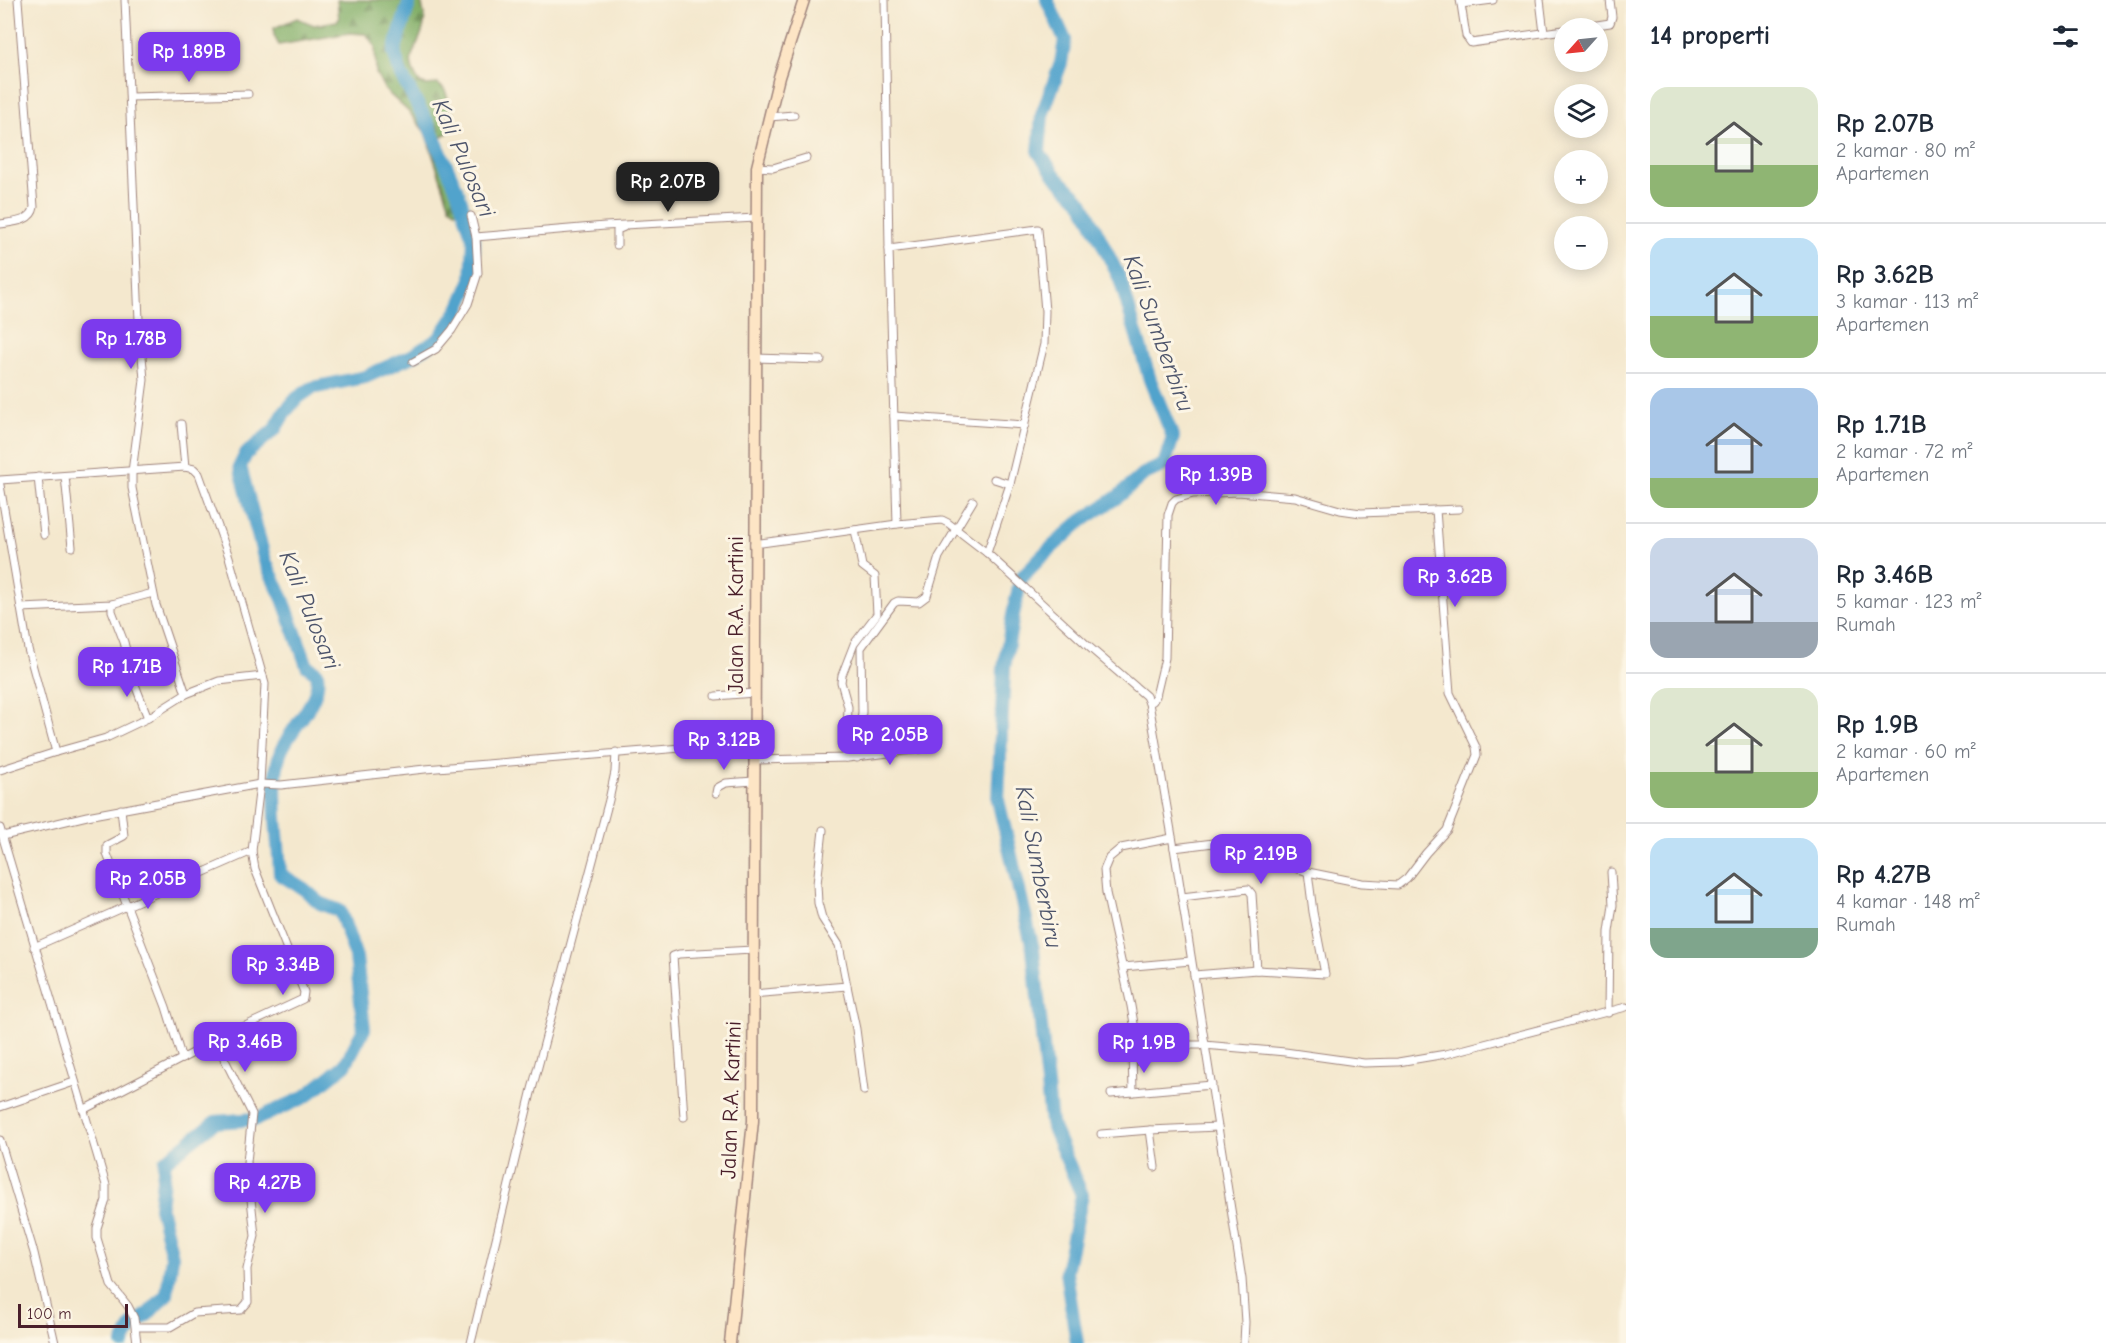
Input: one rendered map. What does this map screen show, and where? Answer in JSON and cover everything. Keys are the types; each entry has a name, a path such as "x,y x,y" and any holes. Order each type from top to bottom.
{"main road":[{"name":"Jalan R.A. Kartini","path":"730,1343 753,1121 757,167 779,77 804,0"}],"street":[{"path":"0,224 29,218 33,214 34,207 18,0"},
{"path":"125,0 139,320 144,370 132,488 153,593 186,694"},
{"path":"885,0 897,524"},
{"path":"1493,0 1461,2 1466,36 1471,43 1554,32"},
{"path":"1540,0 1544,33"},
{"path":"1608,23 1611,22 1612,17 1610,0"},
{"path":"130,97 248,94"},
{"path":"769,117 794,115"},
{"path":"757,167 773,168 806,158"},
{"path":"413,362 436,349 452,330 468,304 478,273 476,237 471,216"},
{"path":"476,237 605,226 756,219"},
{"path":"617,245 617,230 620,228 756,219"},
{"path":"889,249 1038,229 1046,329 1044,344 1025,425 987,553"},
{"path":"755,358 821,360"},
{"path":"894,416 1025,425"},
{"path":"181,424 185,467"},
{"path":"0,480 185,467 194,469 199,474 229,557 263,676 265,691 260,784 252,851 255,868 304,996 300,1002 83,1110"},
{"path":"65,476 72,547"},
{"path":"38,477 44,535"},
{"path":"994,478 1008,483"},
{"path":"0,485 28,649 56,752"},
{"path":"1149,703 1156,696 1165,658 1168,515 1176,499 1193,494 1238,492 1295,497 1340,510 1361,513 1459,509"},
{"path":"851,758 862,712 857,646 894,603 898,601 919,602 927,596 939,557 954,527 973,501"},
{"path":"1174,848 1221,842 1243,843 1274,861 1308,872 1362,883 1392,886 1401,884 1407,878 1449,828 1477,758 1476,747 1450,693 1436,511"},
{"path":"754,544 942,520 987,553 1146,696 1174,848 1242,1279 1244,1343"},
{"path":"851,758 848,707 841,682 857,646 878,614 875,576 862,566 855,530"},
{"path":"21,608 112,604 153,593"},
{"path":"112,604 112,611 134,681 148,718"},
{"path":"0,770 105,738 148,718 186,694 219,681 263,676"},
{"path":"716,696 754,693"},
{"path":"3,836 121,809 260,784 272,786 425,769 754,742"},
{"path":"754,760 851,758 921,749"},
{"path":"471,1343 531,1093 609,800 615,772 616,752"},
{"path":"716,793 720,786 726,783 754,781"},
{"path":"121,809 124,836 107,844 106,848 166,1007 182,1059"},
{"path":"0,828 106,1185 106,1200 97,1228 97,1238 111,1285 128,1306 135,1324 137,1343"},
{"path":"823,830 817,884 818,903 822,918 839,945 856,1029 864,1090"},
{"path":"1137,1047 1123,967 1103,878 1105,866 1109,858 1121,848 1172,838"},
{"path":"34,947 252,851"},
{"path":"1194,975 1257,970 1324,974 1312,912 1308,872"},
{"path":"1608,1012 1609,932 1613,905 1611,872"},
{"path":"1182,897 1248,889 1252,894 1257,970"},
{"path":"684,1117 673,956 753,950"},
{"path":"1123,967 1191,961"},
{"path":"753,994 847,987"},
{"path":"1133,1092 1132,1051 1137,1047 1148,1045 1204,1044 1364,1063 1398,1062 1446,1054 1626,1008"},
{"path":"135,1324 170,1327 194,1313 241,1310 248,1302 247,1269 255,1236 247,1162 252,1114 216,1042"},
{"path":"0,1107 74,1082"},
{"path":"1111,1094 1212,1085"},
{"path":"1101,1134 1218,1127"},
{"path":"1150,1130 1155,1167"},
{"path":"0,1140 34,1253 55,1343"}],"green space":[{"path":"337,0 421,0 424,21 422,33 411,59 412,66 420,83 438,84 445,90 457,127 436,141 463,208 455,211 450,207 425,132 410,113 385,90 376,73 375,46 366,34 350,33 279,45 274,35 274,28 297,18 314,25 337,21 339,19"}],"waterway":[{"name":"Kali Pulosari","path":"123,1343 133,1324 146,1316 167,1294 172,1256 160,1207 165,1161 215,1122 257,1119 305,1097 345,1065 364,1029 356,957 340,911 320,903 304,889 280,874 275,794 277,764 286,742 311,703 315,693 317,673 307,666 283,599 265,561 240,466 246,454 275,429 297,398 312,388 365,377 412,356 439,339 459,309 472,279 474,241 458,192 428,124 401,75 394,52 410,0"},
{"name":"Kali Sumberbiru","path":"1047,0 1065,40 1061,63 1042,115 1039,153 1057,178 1082,202 1120,279 1150,380 1173,437 1164,465 1144,474 1119,496 1080,522 1021,578 1004,668 998,800 1033,949 1051,1123 1082,1195 1066,1272 1077,1343"}]}
